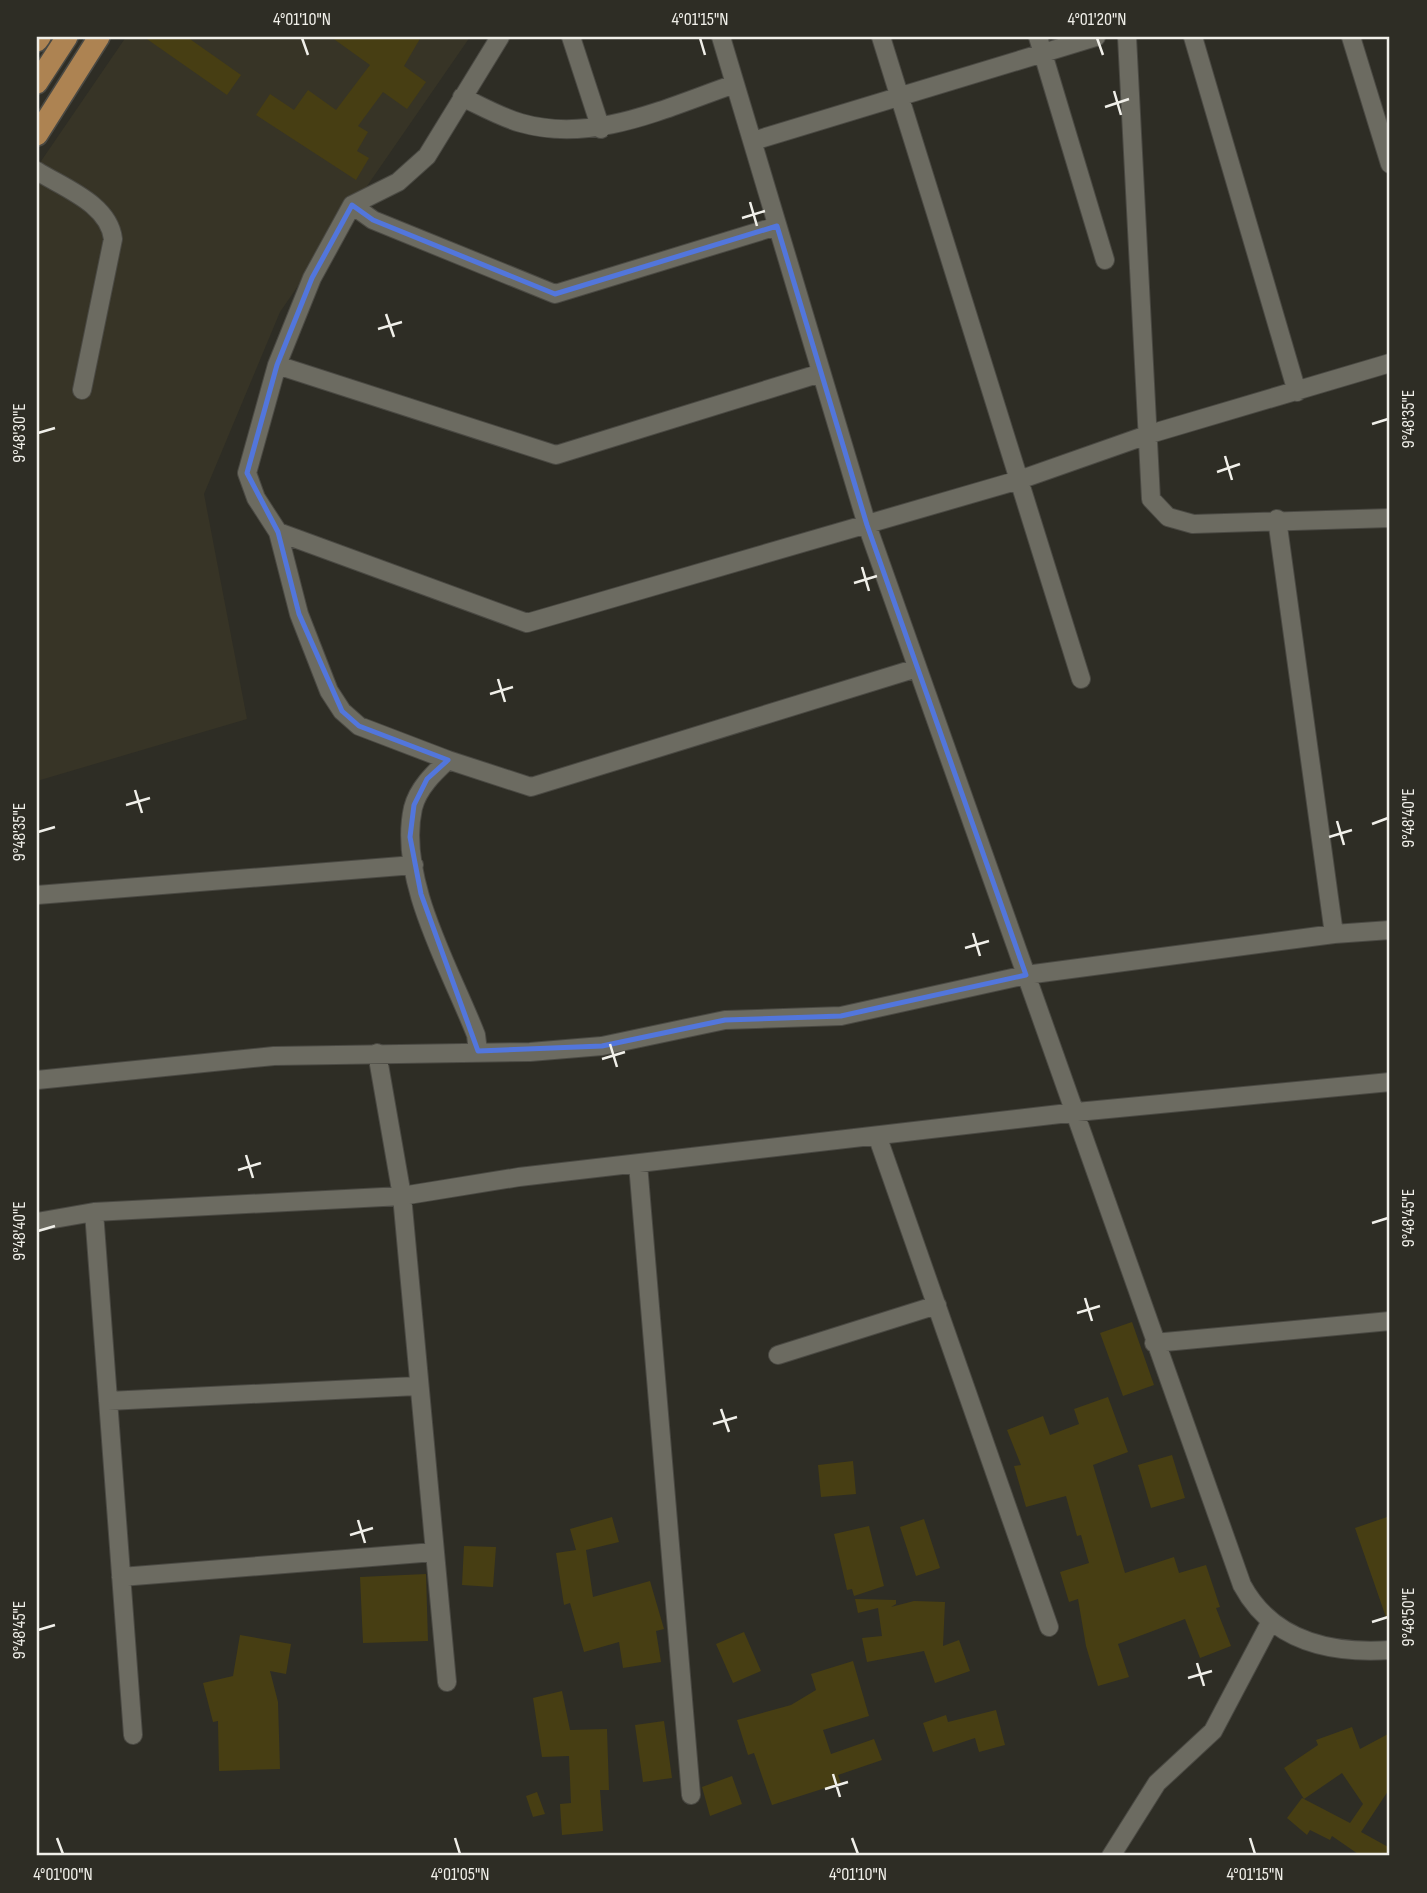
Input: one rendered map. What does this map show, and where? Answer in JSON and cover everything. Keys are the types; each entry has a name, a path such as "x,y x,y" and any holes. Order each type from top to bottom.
{"main road":[{"path":"37,41 40,37"},
{"path":"37,83 67,37"},
{"path":"37,135 99,37"}],"street":[{"path":"500,37 427,156 398,182 352,205 312,278 277,365 247,473 256,498 278,532 299,614 329,691 342,711 359,726 448,760 531,787 917,668"},
{"path":"571,37 601,129"},
{"path":"721,37 866,525 1077,1112 1154,1343 1242,1585 1254,1607 1270,1623 1313,1643 1366,1651 1390,1650"},
{"path":"881,37 1081,679"},
{"path":"752,141 900,96 1040,45 1096,37"},
{"path":"1128,37 1150,434 1151,499 1168,517 1193,524 1390,517"},
{"path":"1193,37 1297,392"},
{"path":"1351,37 1390,164"},
{"path":"1040,45 1105,260"},
{"path":"462,97 520,123 550,129 601,129 736,84"},
{"path":"37,172 103,212 112,225 113,239 82,390"},
{"path":"352,205 373,220 555,294 778,226"},
{"path":"278,532 527,623 1019,480 1150,434 1390,363"},
{"path":"277,365 556,455 821,373"},
{"path":"1276,519 1334,934"},
{"path":"448,760 428,779 414,805 410,837 425,906 476,1035 478,1051"},
{"path":"37,895 414,865"},
{"path":"37,1080 274,1056 530,1052 602,1046 725,1020 841,1016 1026,975 1334,934 1390,930"},
{"path":"377,1053 402,1196 417,1386 447,1682"},
{"path":"37,1222 94,1212 402,1196 519,1177 878,1138 1077,1112 1390,1082"},
{"path":"878,1138 1049,1627"},
{"path":"638,1164 691,1795"},
{"path":"94,1212 133,1735"},
{"path":"778,1355 937,1306"},
{"path":"1154,1343 1390,1321"},
{"path":"108,1401 417,1386"},
{"path":"121,1577 434,1552"},
{"path":"1111,1856 1157,1783 1213,1731 1270,1623"}],"highlighted area":[{"path":"352,205 373,220 555,294 777,226 867,525 1026,975 841,1016 725,1020 602,1046 478,1051 421,894 410,837 414,805 427,779 448,760 359,726 342,711 299,614 278,532 247,473 277,365 312,278"}],"shaded area":[{"path":"126,37 470,37 280,312 204,494 247,719 37,781 37,167"}],"building":[{"path":"144,37 187,37 241,75 227,95"},
{"path":"331,37 421,37 404,66 426,82 407,109 383,92 358,126 368,132 357,151 369,158 356,180 256,115 270,94 294,110 308,90 336,110 370,65"},
{"path":"1132,1322 1154,1385 1123,1396 1100,1333"},
{"path":"1108,1397 1128,1452 1093,1465 1125,1573 1174,1557 1179,1573 1206,1565 1220,1607 1216,1608 1231,1646 1200,1658 1185,1619 1118,1644 1129,1677 1098,1686 1086,1646 1078,1599 1069,1602 1060,1572 1089,1563 1081,1535 1077,1536 1066,1496 1026,1507 1014,1466 1021,1465 1007,1430 1043,1416 1050,1435 1079,1424 1074,1409"},
{"path":"1172,1455 1185,1498 1151,1508 1138,1465"},
{"path":"853,1461 856,1494 821,1497 818,1465"},
{"path":"1390,1516 1390,1623 1388,1623 1355,1528"},
{"path":"612,1517 619,1542 586,1550 593,1597 650,1581 664,1629 656,1631 661,1662 623,1668 619,1642 584,1652 570,1603 564,1605 556,1553 576,1550 570,1529"},
{"path":"924,1519 940,1568 916,1576 900,1527"},
{"path":"869,1526 884,1586 854,1596 852,1589 847,1590 834,1534"},
{"path":"464,1546 496,1547 493,1587 462,1585"},
{"path":"426,1574 428,1641 363,1643 360,1577"},
{"path":"855,1599 896,1600 896,1604 891,1607 914,1601 945,1602 943,1646 959,1640 970,1671 935,1683 924,1651 867,1662 862,1638 882,1636 878,1608 858,1613"},
{"path":"744,1632 761,1671 733,1683 716,1644"},
{"path":"240,1635 291,1644 286,1674 270,1671 278,1702 280,1769 219,1771 218,1721 213,1722 203,1683 233,1676"},
{"path":"853,1661 869,1716 823,1730 831,1754 874,1739 882,1760 838,1775 841,1783 772,1805 754,1753 748,1755 737,1720 791,1705 816,1690 811,1674"},
{"path":"562,1691 570,1730 607,1729 609,1790 600,1790 603,1831 562,1835 560,1804 571,1803 569,1756 542,1757 533,1698"},
{"path":"996,1710 1005,1745 979,1752 975,1738 933,1752 923,1723 946,1715 948,1722"},
{"path":"664,1721 672,1778 643,1782 635,1725"},
{"path":"1352,1727 1360,1749 1390,1733 1390,1788 1361,1832 1390,1848 1390,1856 1361,1856 1332,1836 1330,1840 1310,1830 1307,1835 1287,1818 1302,1798 1350,1823 1363,1804 1342,1773 1304,1799 1284,1768 1318,1745 1316,1740"},
{"path":"732,1776 742,1804 710,1816 702,1787"},
{"path":"537,1792 545,1814 533,1817 526,1796"}]}
